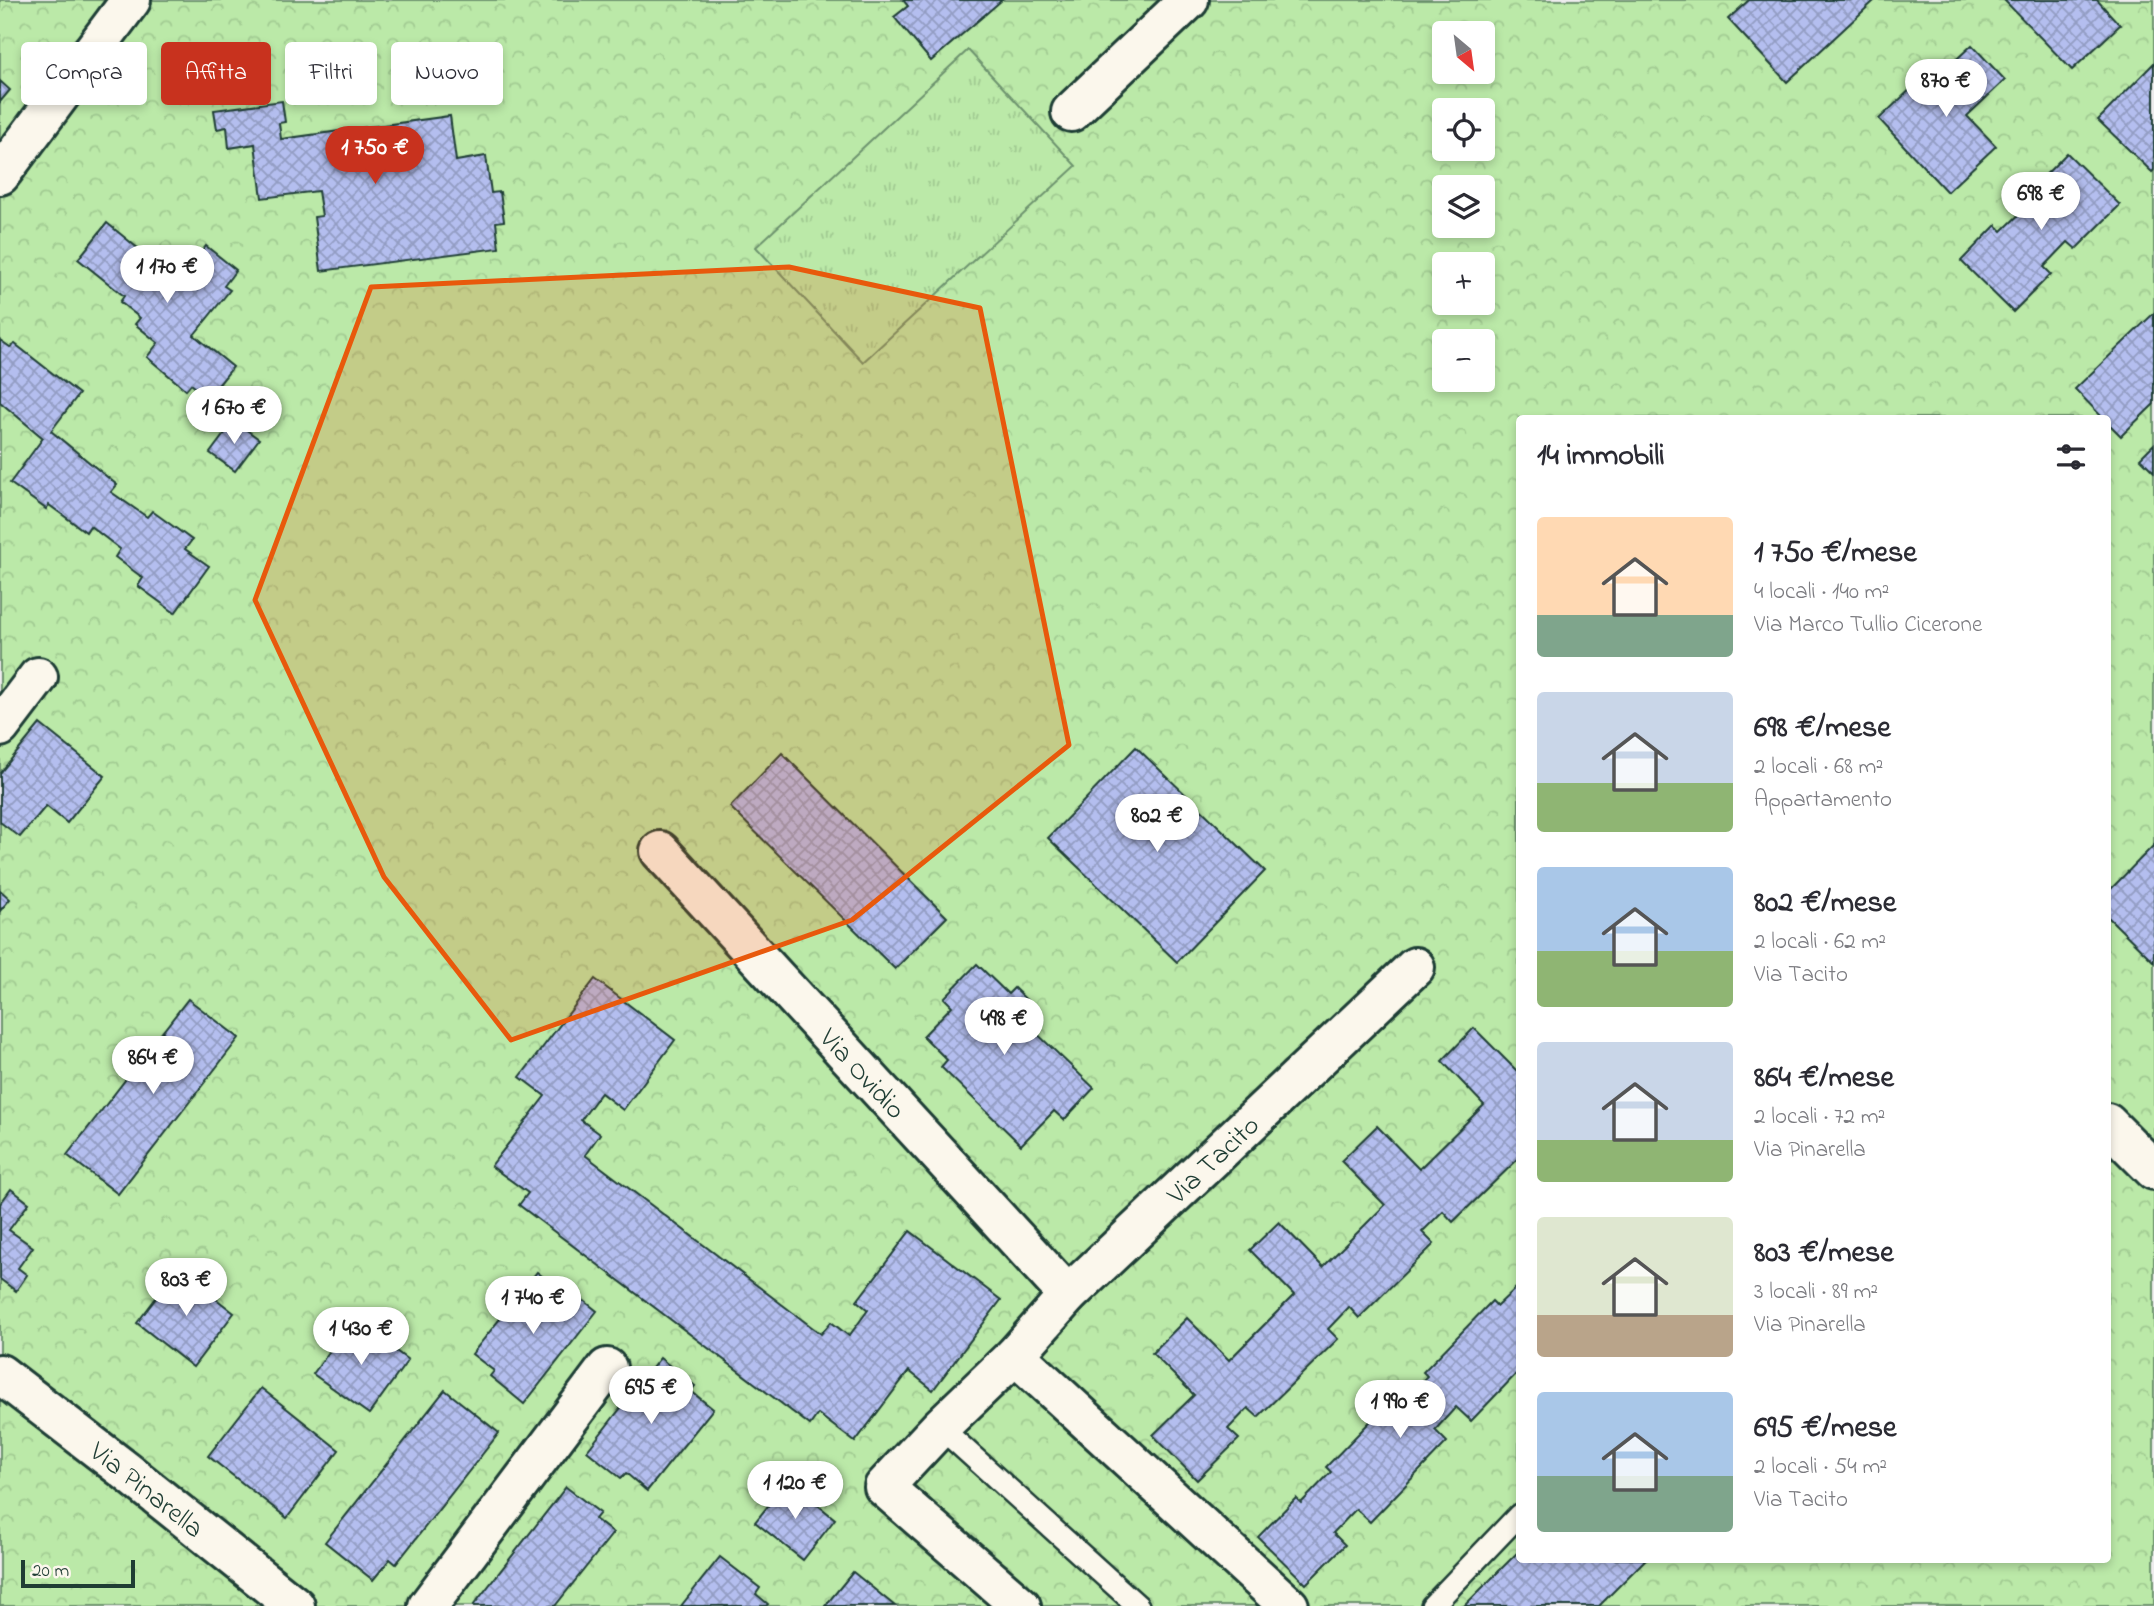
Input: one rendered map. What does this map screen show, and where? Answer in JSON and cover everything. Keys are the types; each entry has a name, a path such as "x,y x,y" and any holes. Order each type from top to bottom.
{"street":[{"path":"0,175 131,0"},
{"path":"1071,112 1189,0"},
{"path":"0,727 38,677"},
{"name":"Via Ovidio","path":"660,851 1068,1295"},
{"name":"Via Tacito","path":"1021,1606 884,1487 940,1427 1015,1355 1068,1295 1415,967"},
{"path":"2111,1127 2154,1170"},
{"path":"1015,1355 1289,1606"},
{"path":"428,1606 607,1368"},
{"name":"Via Pinarella","path":"0,1374 295,1606"}],"lane":[{"path":"940,1427 1138,1606"},
{"path":"1432,1606 1516,1519"}],"highlighted area":[{"path":"789,267 980,308 1069,745 852,920 511,1040 384,877 255,600 371,287"}],"green space":[{"path":"0,0 2154,0 2154,1606 0,1606"},
{"path":"968,50 1076,166 863,362 756,247"}],"building":[{"path":"903,0 1002,0 931,61 894,17 908,6"},
{"path":"1749,0 1875,0 1787,82 1728,19"},
{"path":"2004,0 2097,0 2120,25 2072,70"},
{"path":"1972,45 2005,80 1967,116 1996,146 1947,192 1879,119 1916,84 1922,91"},
{"path":"2154,63 2154,170 2152,172 2098,120"},
{"path":"0,81 10,90 0,102"},
{"path":"282,101 285,122 279,123 281,139 450,116 456,161 486,156 491,193 500,192 504,221 496,222 499,248 321,271 314,217 322,216 318,191 262,198 255,144 229,148 227,127 217,129 214,110 271,105 271,102"},
{"path":"2067,153 2120,205 2076,249 2068,242 2044,267 2051,274 2013,312 1961,261 1996,225 2002,231 2032,202 2025,196"},
{"path":"107,223 178,281 206,246 236,270 224,286 230,290 194,335 233,367 208,398 191,384 186,390 147,357 158,343 135,324 140,318 120,302 124,296 78,259"},
{"path":"2154,313 2154,404 2121,436 2111,426 2111,415 2100,415 2075,389"},
{"path":"0,340 10,347 15,344 79,394 51,431 117,485 111,492 147,517 152,511 192,540 185,549 209,566 175,613 138,586 143,578 115,557 120,549 90,526 86,532 49,505 46,509 10,483 43,438 0,402"},
{"path":"234,421 259,439 235,471 210,453"},
{"path":"2154,444 2154,472 2140,458"},
{"path":"40,724 105,776 67,823 46,806 20,837 0,822 0,773"},
{"path":"1136,747 1265,871 1177,962 1048,838"},
{"path":"782,753 947,917 895,969 730,807"},
{"path":"2154,845 2154,962 2111,920 2111,889"},
{"path":"0,890 10,899 0,911"},
{"path":"977,964 1008,994 1014,988 1042,1015 1030,1027 1094,1088 1064,1120 1054,1111 1021,1145 941,1067 947,1060 923,1036 952,1006 944,998"},
{"path":"595,979 675,1040 623,1110 601,1093 581,1120 600,1134 585,1155 821,1334 831,1322 849,1336 868,1310 857,1301 910,1231 1001,1300 933,1390 909,1371 855,1442 818,1414 810,1425 519,1205 528,1193 491,1166 545,1096 520,1077"},
{"path":"188,999 239,1038 118,1194 67,1155"},
{"path":"1474,1028 1516,1070 1516,1161 1453,1222 1443,1211 1422,1232 1434,1244 1359,1318 1349,1307 1328,1329 1338,1339 1258,1417 1248,1408 1228,1429 1239,1439 1197,1480 1153,1435 1194,1395 1152,1353 1187,1318 1229,1360 1294,1295 1250,1250 1279,1222 1323,1267 1385,1205 1341,1161 1377,1126 1419,1169 1484,1105 1442,1061"},
{"path":"11,1189 29,1203 9,1230 33,1247 18,1268 27,1275 16,1291 0,1279 0,1204"},
{"path":"178,1269 234,1313 193,1367 137,1323"},
{"path":"537,1272 558,1289 563,1284 597,1311 524,1404 490,1376 494,1371 472,1354"},
{"path":"1516,1288 1516,1374 1471,1421 1456,1407 1435,1430 1447,1442 1370,1522 1356,1509 1333,1533 1345,1545 1306,1584 1258,1537 1296,1498 1301,1503 1331,1472 1326,1467 1394,1397 1400,1403 1427,1376 1423,1372 1492,1301 1497,1306"},
{"path":"353,1319 408,1360 369,1414 313,1374"},
{"path":"660,1358 695,1386 691,1391 713,1409 647,1491 626,1473 621,1478 587,1451"},
{"path":"261,1388 339,1450 287,1518 208,1456"},
{"path":"445,1390 499,1433 396,1564 390,1559 373,1580 325,1542"},
{"path":"788,1481 835,1519 803,1560 755,1522"},
{"path":"566,1487 600,1513 595,1519 613,1533 555,1606 473,1606"},
{"path":"1516,1554 1516,1563 1642,1563 1599,1606 1464,1606"},
{"path":"720,1557 760,1588 756,1594 768,1604 766,1606 681,1606"},
{"path":"853,1572 895,1606 825,1606"}]}
